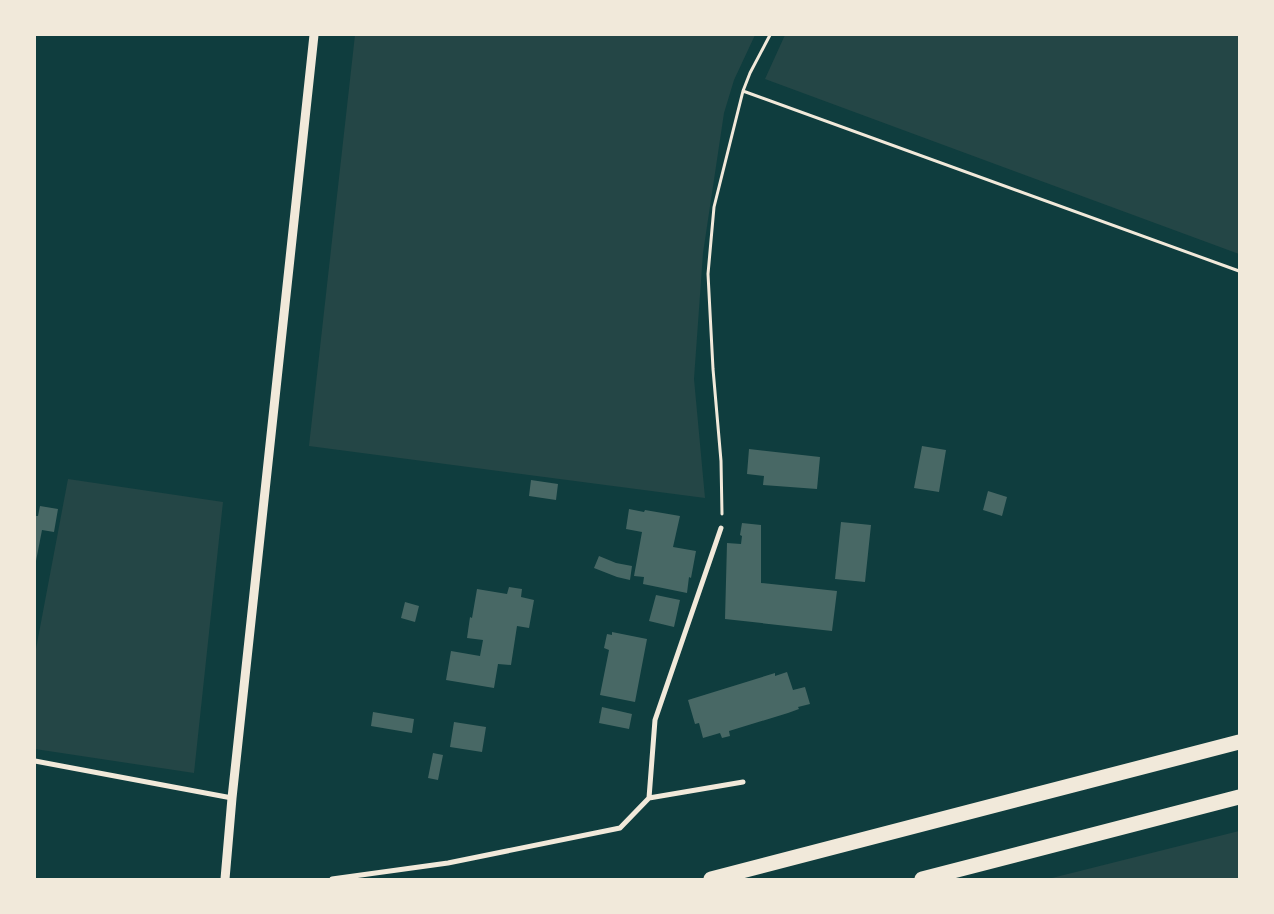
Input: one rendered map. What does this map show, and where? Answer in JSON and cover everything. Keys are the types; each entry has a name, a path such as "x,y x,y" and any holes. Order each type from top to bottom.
{"highway":[{"path":"712,879 1239,742"},
{"path":"922,879 1239,796"}],"street":[{"path":"225,879 232,798 314,35"},
{"path":"649,798 655,720 721,528"},
{"path":"35,761 232,798"},
{"path":"332,879 448,863 620,828 649,798 743,782"}],"path":[{"path":"721,528 721,461 713,369 708,274 714,208 743,91 750,73 770,35"},
{"path":"743,91 1239,271"}],"shaded area":[{"path":"355,35 755,35 734,80 724,113 703,253 694,379 705,498 309,446"},
{"path":"785,35 1239,35 1239,254 765,79"},
{"path":"68,479 223,502 194,773 35,749 35,654"},
{"path":"1239,831 1239,879 1048,879"}],"building":[{"path":"922,446 946,450 939,492 914,488"},
{"path":"749,449 820,457 817,489 763,485 764,476 747,474"},
{"path":"531,480 558,484 556,500 529,496"},
{"path":"988,491 1007,497 1002,516 983,510"},
{"path":"40,506 58,509 54,532 42,530 35,561 35,516 38,516"},
{"path":"629,509 680,516 673,547 696,551 687,593 643,584 644,577 634,576 642,532 626,529"},
{"path":"841,522 871,525 865,582 835,579"},
{"path":"742,523 761,525 761,583 837,591 832,631 725,619 727,543 741,544"},
{"path":"599,556 616,563 632,566 630,580 594,568"},
{"path":"509,587 522,589 521,597 534,600 529,628 517,626 511,665 498,664 494,688 446,680 451,651 480,656 483,640 467,638 477,589 507,594"},
{"path":"656,595 680,600 674,627 649,621"},
{"path":"405,602 419,606 415,622 401,618"},
{"path":"612,632 647,639 635,702 600,695 609,650 604,648 607,634 612,635"},
{"path":"787,672 793,690 805,687 810,704 798,707 799,709 788,713 729,731 730,736 722,738 720,733 703,738 699,723 695,724 688,700 775,673 775,676"},
{"path":"602,707 632,714 629,729 599,723"},
{"path":"373,712 414,719 412,733 371,726"},
{"path":"454,722 486,727 482,752 450,747"},
{"path":"433,753 443,755 438,780 428,778"}]}
